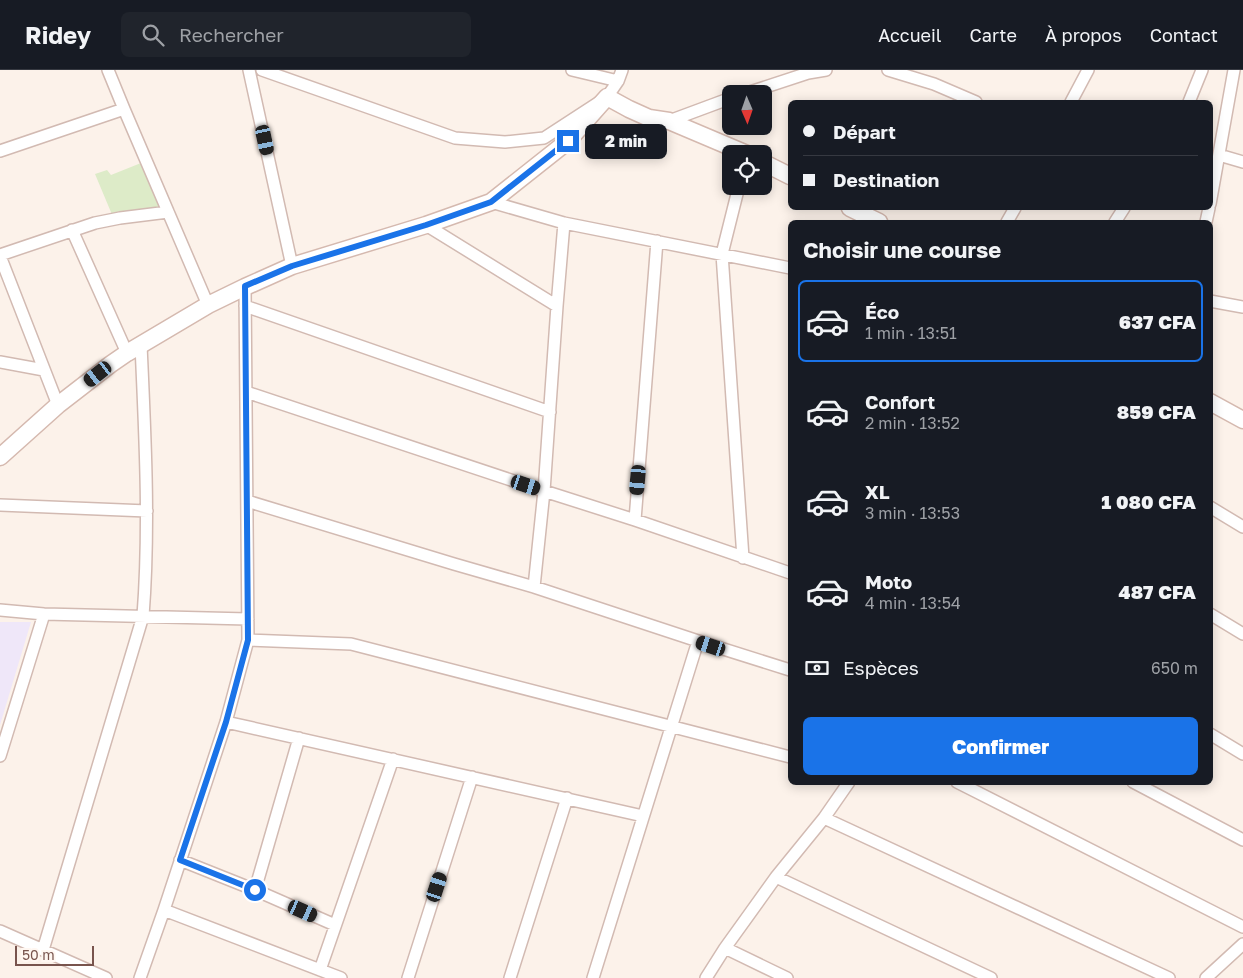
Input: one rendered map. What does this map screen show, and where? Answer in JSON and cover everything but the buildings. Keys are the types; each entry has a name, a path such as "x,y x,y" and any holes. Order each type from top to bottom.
{"street":[{"path":"108,70 208,306"},
{"path":"249,70 292,266"},
{"path":"262,70 455,138 505,142 544,138 607,97"},
{"path":"0,457 58,405 111,364 245,286 292,266 426,225 491,202 568,141 607,97 620,75 572,70"},
{"path":"771,85 808,73 826,70"},
{"path":"888,70 934,84 971,100"},
{"path":"1072,100 1088,70"},
{"path":"1190,100 1202,70"},
{"path":"1213,188 1230,71"},
{"path":"607,97 650,118 669,121 726,145"},
{"path":"669,121 722,101"},
{"path":"0,151 124,109"},
{"path":"1219,155 1243,162"},
{"path":"772,166 788,175"},
{"path":"737,195 722,254 743,558"},
{"path":"491,202 564,223 788,268"},
{"path":"854,210 875,220"},
{"path":"58,405 0,256 95,223 168,212"},
{"path":"534,586 544,491 564,223"},
{"path":"426,225 557,306"},
{"path":"43,950 143,616 146,580 145,434 134,349 72,230"},
{"path":"635,520 657,241"},
{"path":"140,978 226,722 248,640 245,286"},
{"path":"1213,302 1243,307"},
{"path":"245,306 550,412"},
{"path":"0,362 44,370"},
{"path":"246,392 788,572"},
{"path":"1213,404 1243,420"},
{"path":"247,501 454,564 534,586 788,669"},
{"path":"0,505 146,510"},
{"path":"1213,509 1243,527"},
{"path":"0,610 44,614 248,618"},
{"path":"0,756 44,614"},
{"path":"1213,616 1243,634"},
{"path":"248,640 350,644 788,756"},
{"path":"593,978 698,641"},
{"path":"226,722 643,816"},
{"path":"1213,736 1243,754"},
{"path":"255,890 299,738"},
{"path":"320,970 393,759"},
{"path":"408,978 472,777"},
{"path":"706,978 776,877 824,818 847,785"},
{"path":"963,785 1243,926"},
{"path":"1139,785 1243,840"},
{"path":"510,978 567,798"},
{"path":"824,818 1169,978"},
{"path":"180,860 336,925"},
{"path":"776,877 992,978"},
{"path":"164,910 341,978"},
{"path":"0,931 106,978"},
{"path":"1206,978 1243,944"},
{"path":"725,948 787,978"}],"shaded area":[{"path":"0,622 31,622 0,725"}],"green space":[{"path":"146,161 161,213 113,217 95,174 107,170 111,175"}],"route":[{"path":"255,890 180,860 226,722 248,640 245,286 292,266 426,225 491,202 568,141"}]}
